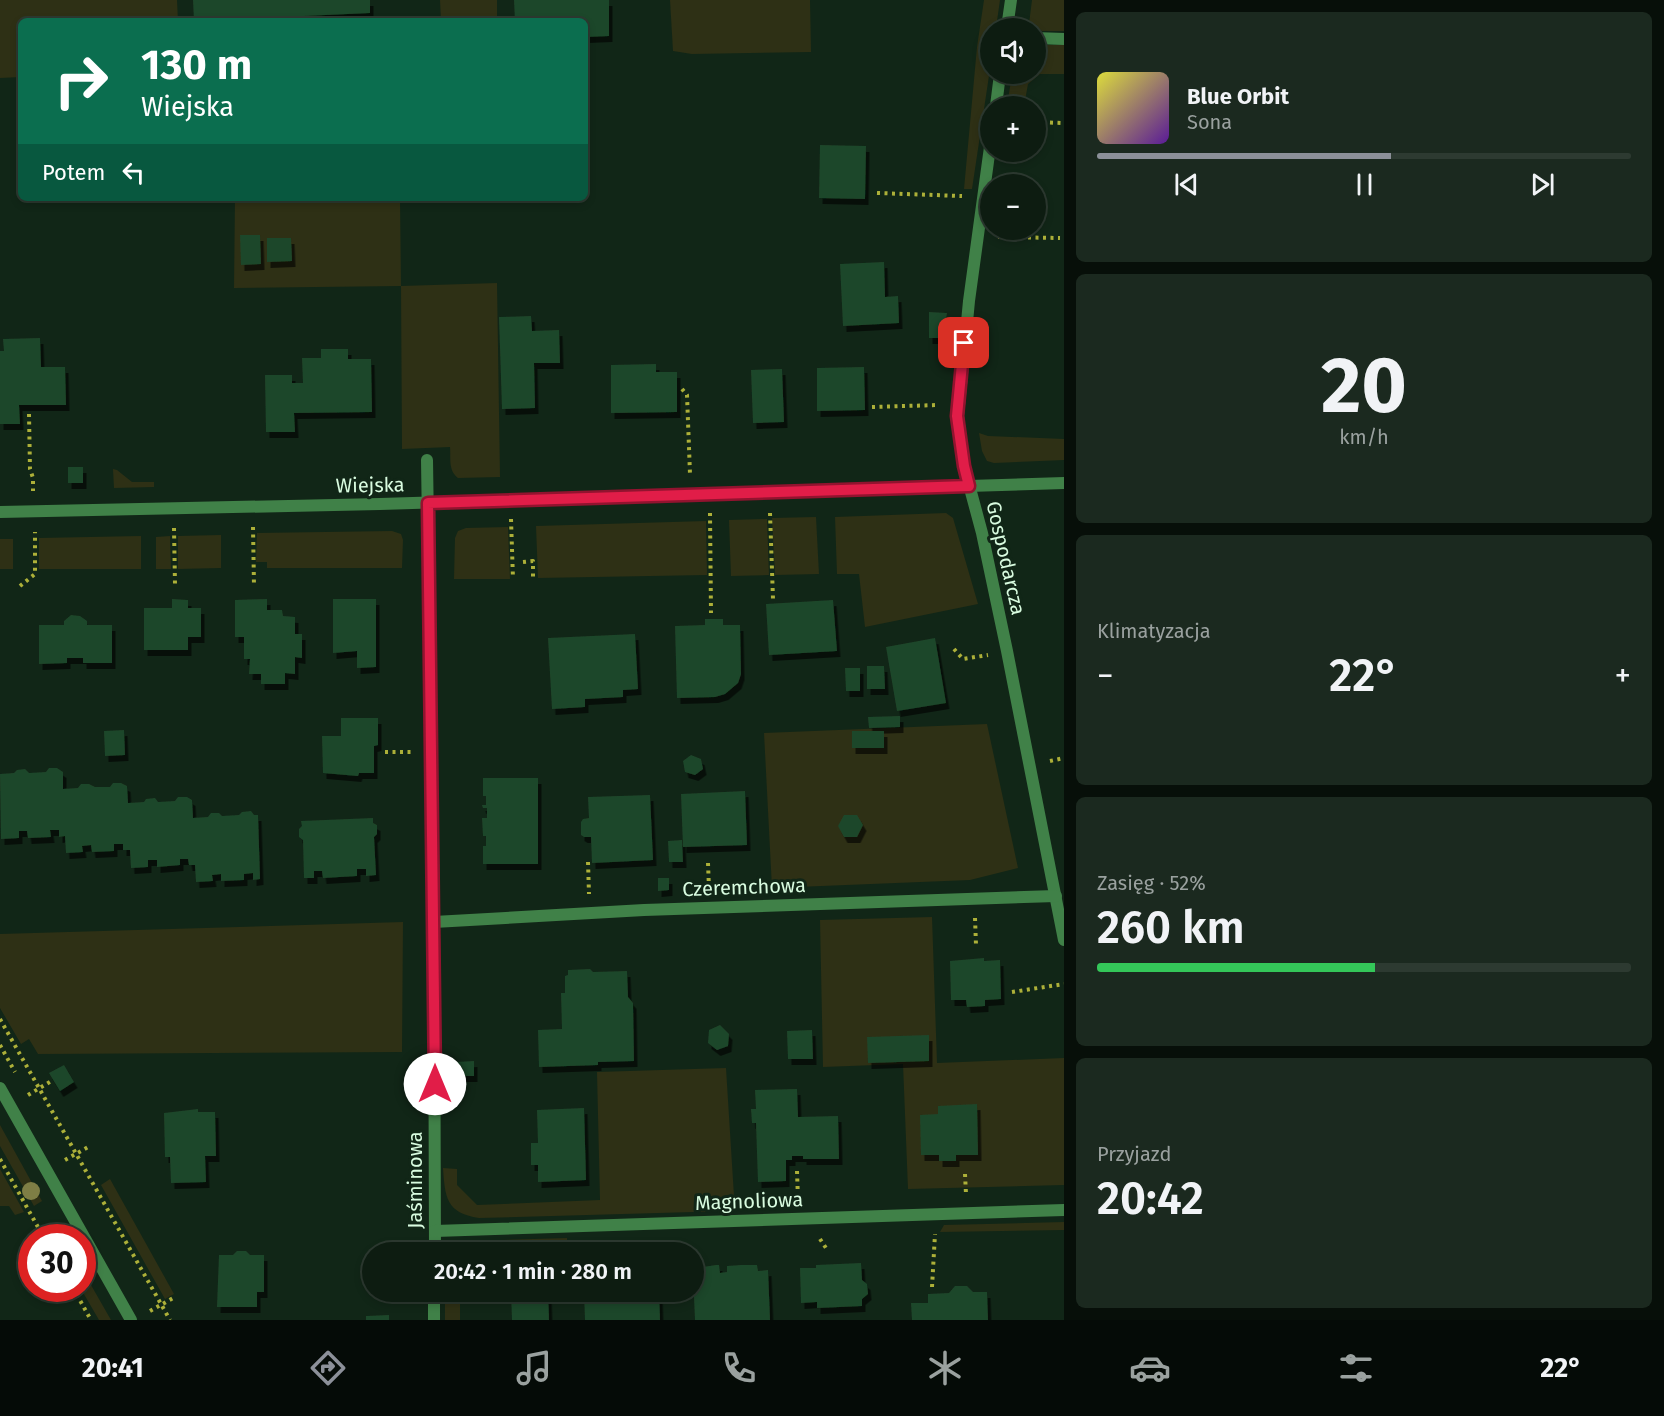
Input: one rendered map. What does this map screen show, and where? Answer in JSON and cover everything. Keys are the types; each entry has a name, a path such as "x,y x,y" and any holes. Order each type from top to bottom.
{"street":[{"path":"1008,18 1011,0"},
{"path":"1046,38 1064,39"},
{"name":"Gospodarcza","path":"980,223 957,405 960,443 1007,651 1064,940"},
{"name":"Jaśminowa","path":"427,460 434,922 435,1242"},
{"name":"Wiejska","path":"0,512 428,503 1064,483"},
{"name":"Czeremchowa","path":"434,922 590,912 1056,896"},
{"path":"0,1088 131,1320"},
{"name":"Magnoliowa","path":"435,1231 1064,1210"},
{"path":"434,1302 434,1320"}],"path":[{"path":"1046,122 1061,123"},
{"path":"877,193 980,196"},
{"path":"978,237 1060,238"},
{"path":"682,389 687,395 690,478"},
{"path":"872,407 957,405"},
{"path":"29,414 33,494"},
{"path":"770,510 773,599"},
{"path":"710,513 711,613"},
{"path":"511,519 513,579"},
{"path":"253,526 254,586"},
{"path":"174,528 175,584"},
{"path":"20,586 35,574 35,531"},
{"path":"523,562 533,561 533,578"},
{"path":"954,649 963,659 1007,651"},
{"path":"588,862 590,912"},
{"path":"1012,992 1064,984"},
{"path":"0,1019 170,1320"},
{"path":"28,1095 53,1080"},
{"path":"65,1160 90,1146"},
{"path":"0,1159 36,1224"},
{"path":"797,1171 799,1219"},
{"path":"932,1287 936,1214"},
{"path":"150,1311 175,1297"},
{"path":"81,1302 91,1320"}],"green space":[{"path":"0,0 177,0 178,18 18,18 18,77 0,78"},
{"path":"440,0 497,0 497,18 441,18"},
{"path":"670,0 810,0 811,52 692,54 673,51"},
{"path":"984,0 1000,0 997,18 981,18"},
{"path":"1032,0 1064,0 1064,31 1046,31 1046,18 1030,18"},
{"path":"980,27 980,84 988,84 986,96 980,96 980,136 972,189 964,189"},
{"path":"1046,45 1064,45 1064,74 1046,74"},
{"path":"1010,84 1028,84 1026,96 1009,96"},
{"path":"235,201 400,201 401,286 234,288"},
{"path":"497,283 500,477 458,478 451,468 450,447 402,449 401,286"},
{"path":"979,433 988,436 1064,439 1064,460 994,463 987,461 982,451"},
{"path":"113,469 132,482 154,482 154,487 114,488"},
{"path":"946,513 953,518 978,604 865,627 859,574 837,574 835,517"},
{"path":"816,517 819,574 775,575 772,518"},
{"path":"767,519 769,575 731,576 729,520"},
{"path":"706,521 707,575 538,578 536,526"},
{"path":"508,527 510,579 454,579 455,538 458,531 466,528"},
{"path":"392,531 401,534 403,540 402,568 267,568 267,562 256,562 257,533"},
{"path":"221,535 221,568 178,569 178,536"},
{"path":"141,536 141,569 39,569 39,538"},
{"path":"170,536 171,569 156,569 156,537"},
{"path":"0,539 13,539 13,569 0,569"},
{"path":"987,724 1018,868 970,880 772,888 764,733"},
{"path":"932,917 937,1063 1064,1058 1064,1185 908,1189 903,1064 823,1067 820,920"},
{"path":"403,922 402,1052 38,1054 29,1039 21,1044 0,1008 0,934"},
{"path":"726,1068 734,1196 728,1196 729,1211 479,1218 460,1212 449,1202 443,1168 457,1169 457,1185 477,1205 600,1200 597,1072"},
{"path":"0,1125 42,1201 34,1206 0,1146"},
{"path":"0,1169 24,1212 15,1215 9,1206 0,1206"},
{"path":"110,1179 174,1294 165,1299 101,1185"},
{"path":"1064,1222 1064,1230 940,1232 944,1225"},
{"path":"567,1238 567,1242 468,1242"},
{"path":"96,1294 111,1320 99,1320 89,1302 96,1302"},
{"path":"445,1302 460,1302 460,1320 445,1320"}],"building":[{"path":"193,0 370,0 370,13 260,18 194,18"},
{"path":"514,0 609,0 609,36 588,37 588,18 515,18"},
{"path":"820,145 866,146 865,199 819,198"},
{"path":"240,235 260,235 261,264 241,265"},
{"path":"267,238 291,238 292,261 267,262"},
{"path":"884,262 885,297 898,296 899,323 843,326 840,264"},
{"path":"929,312 947,313 943,338 929,338"},
{"path":"531,316 532,331 559,330 560,363 534,363 535,408 502,409 499,317"},
{"path":"40,338 41,367 65,367 66,405 19,405 20,424 0,424 0,351 4,351 3,339"},
{"path":"321,349 348,349 348,359 371,359 372,412 294,413 295,432 266,432 265,375 292,375 292,383 303,383 302,358 321,358"},
{"path":"656,364 656,372 677,372 677,412 611,413 611,365"},
{"path":"864,367 865,410 817,411 817,368"},
{"path":"782,369 784,422 753,423 751,370"},
{"path":"68,467 83,467 83,483 68,483"},
{"path":"172,599 188,600 188,608 201,608 201,637 188,637 188,650 144,650 144,608 172,608"},
{"path":"267,599 267,610 282,610 283,616 295,617 295,634 302,634 302,658 295,657 295,674 285,673 285,684 261,684 261,674 249,674 250,659 244,659 244,637 235,637 235,600"},
{"path":"333,599 376,599 376,667 357,668 357,651 333,653"},
{"path":"833,600 837,651 769,655 766,604"},
{"path":"71,615 80,616 87,621 87,625 112,625 112,663 83,663 83,658 67,658 67,663 39,664 39,625 64,625 64,621"},
{"path":"705,619 723,619 723,625 740,625 741,674 738,683 725,694 715,697 677,698 675,626 705,625"},
{"path":"635,634 638,689 623,690 623,697 585,699 585,707 552,709 548,638"},
{"path":"935,638 946,703 897,711 886,647"},
{"path":"867,666 884,666 885,689 867,689"},
{"path":"845,668 860,668 860,691 846,691"},
{"path":"900,716 900,727 869,728 868,717"},
{"path":"341,718 378,718 378,745 374,746 374,773 359,773 358,776 323,773 322,736 341,736"},
{"path":"124,730 125,755 105,756 104,731"},
{"path":"852,731 884,731 884,748 852,748"},
{"path":"691,755 701,759 703,769 695,775 685,772 683,761"},
{"path":"49,768 57,768 63,772 63,789 78,788 81,784 110,787 113,783 121,783 127,786 128,803 144,802 146,799 155,798 158,802 175,801 178,797 187,797 192,800 193,818 208,817 211,813 219,813 222,816 239,815 242,812 251,811 254,815 258,815 260,879 253,880 253,873 244,874 244,880 221,881 221,874 212,875 213,881 196,882 195,865 189,865 188,859 180,859 180,865 157,867 157,860 148,860 148,867 131,868 130,850 123,850 123,844 114,844 114,851 92,852 91,845 82,846 83,852 66,853 65,836 59,837 59,830 50,830 51,837 28,838 27,831 19,831 19,838 1,839 0,774 25,769 29,773 46,772"},
{"path":"483,778 538,778 538,864 483,864 483,846 486,846 486,836 483,836 482,818 487,818 487,808 483,808 482,805 486,805 486,796 483,796"},
{"path":"745,791 747,845 683,847 681,794"},
{"path":"650,795 653,860 592,863 591,837 581,835 581,822 589,818 588,797"},
{"path":"844,815 857,815 863,825 857,837 844,837 838,826"},
{"path":"373,818 373,823 377,825 377,834 374,837 376,875 366,876 366,869 357,869 357,876 323,878 322,871 314,871 314,878 304,878 303,840 299,837 301,821"},
{"path":"682,840 683,862 669,862 668,841"},
{"path":"658,878 669,878 669,890 658,891"},
{"path":"984,958 984,961 1000,960 1001,999 985,1000 985,1006 967,1007 966,1000 951,1000 950,961"},
{"path":"590,969 593,972 627,971 628,997 633,1003 634,1061 539,1067 538,1030 562,1029 561,993 565,993 565,976 568,975 568,970"},
{"path":"720,1025 729,1034 728,1046 717,1050 708,1043 709,1030"},
{"path":"812,1030 813,1059 788,1059 787,1031"},
{"path":"929,1035 929,1061 868,1063 867,1037"},
{"path":"474,1061 474,1076 456,1076 456,1062"},
{"path":"64,1065 74,1082 60,1091 49,1073"},
{"path":"797,1089 798,1117 838,1116 839,1159 803,1159 803,1156 792,1156 792,1160 786,1160 786,1181 758,1182 756,1123 752,1123 751,1109 756,1109 755,1090"},
{"path":"977,1104 978,1155 956,1155 956,1161 939,1161 939,1155 921,1155 920,1115 938,1114 938,1106"},
{"path":"584,1108 586,1180 538,1182 538,1165 531,1165 531,1143 538,1143 537,1110"},
{"path":"198,1109 198,1112 215,1112 216,1156 205,1156 206,1182 171,1183 170,1157 165,1157 164,1113"},
{"path":"237,1251 246,1251 250,1255 264,1255 264,1292 257,1292 257,1307 217,1307 219,1255 233,1255"},
{"path":"861,1263 862,1280 867,1284 868,1294 862,1299 862,1306 817,1308 817,1302 801,1303 800,1268"},
{"path":"719,1265 720,1273 727,1272 727,1266 741,1265 757,1265 758,1271 768,1270 770,1320 695,1320 694,1302 704,1302 704,1267"},
{"path":"955,1286 967,1286 973,1292 987,1292 988,1320 912,1320 911,1303 928,1303 928,1294 949,1293"},
{"path":"511,1302 548,1302 549,1320 512,1320"},
{"path":"584,1302 659,1302 660,1320 585,1320"},
{"path":"389,1315 389,1320 366,1320 366,1316"}],"route":[{"path":"435,1084 428,503 969,486 957,416 964,343"}]}
